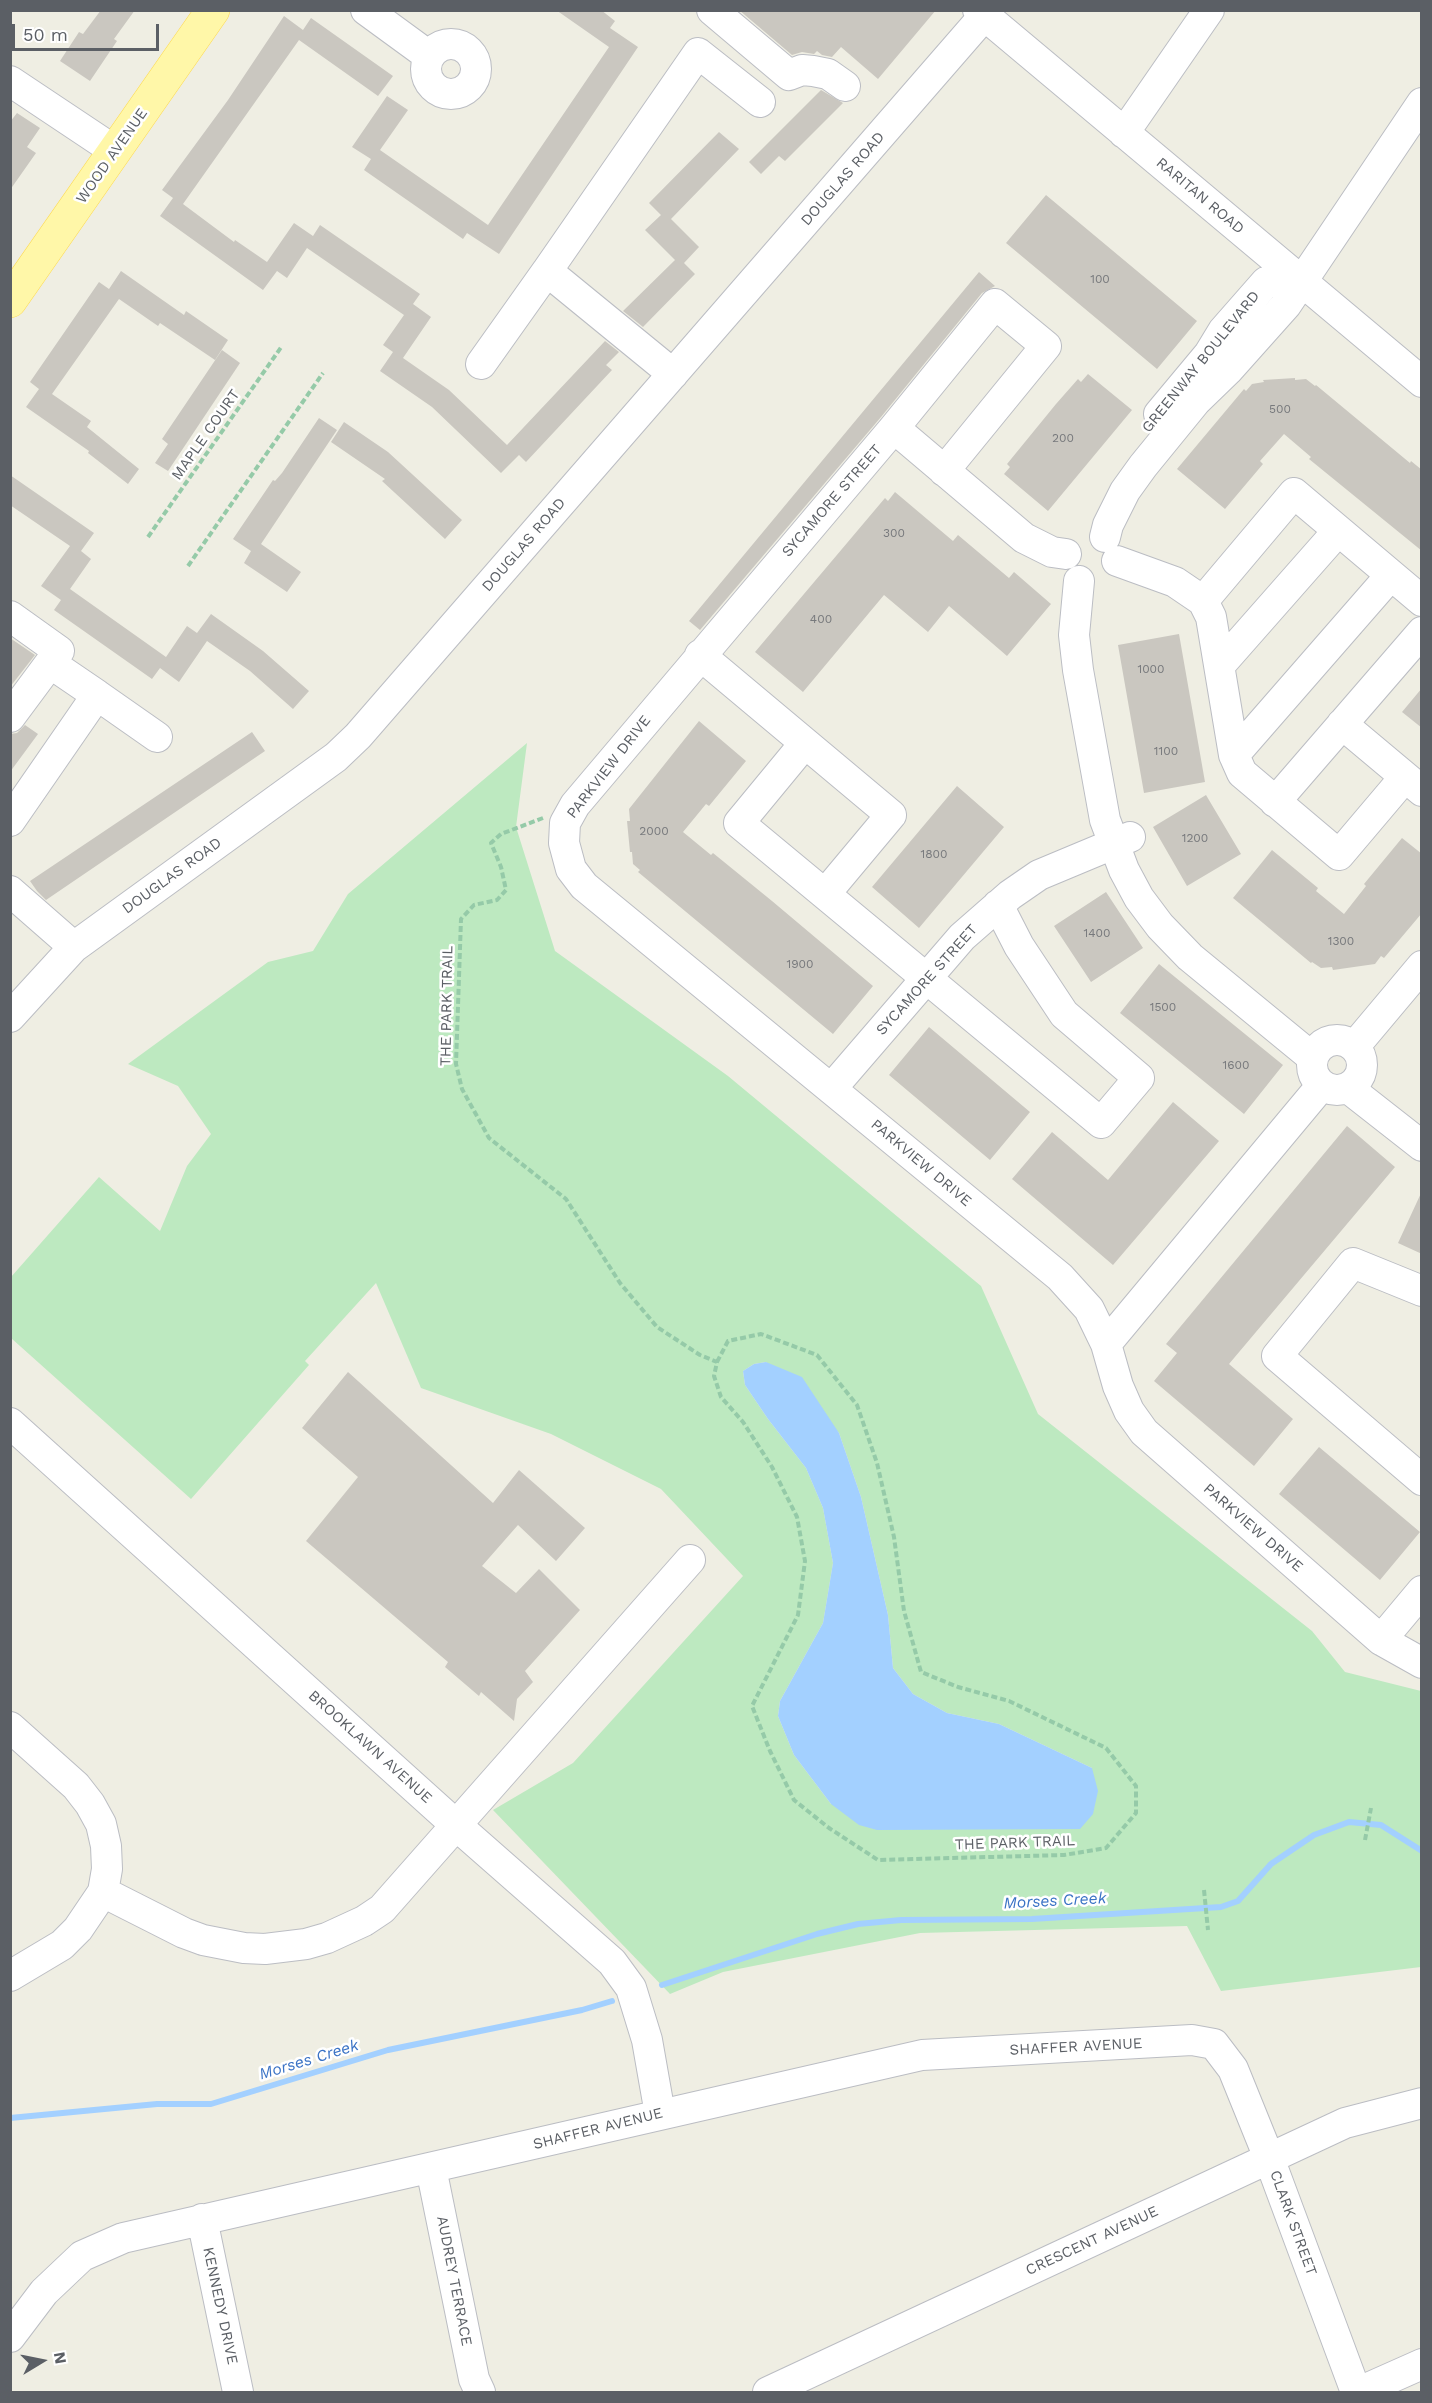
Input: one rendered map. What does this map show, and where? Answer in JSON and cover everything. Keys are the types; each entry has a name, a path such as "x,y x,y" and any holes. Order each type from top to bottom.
{"main road":[{"name":"WOOD AVENUE","path":"10,301 213,10"}],"street":[{"path":"366,10 429,56"},
{"path":"712,10 789,75 802,70 813,71 828,74 846,86"},
{"path":"1124,133 1209,10"},
{"name":"RARITAN ROAD","path":"995,17 1124,133 1422,382"},
{"name":"DOUGLAS ROAD","path":"10,1017 74,947 336,758 358,736 673,374 995,17"},
{"path":"481,364 698,53 760,102"},
{"path":"10,81 115,152"},
{"name":"GREENWAY BOULEVARD","path":"1088,583 1111,575 1093,547 1094,508 1120,462 1219,362 1286,305 1422,103"},
{"path":"547,271 673,374"},
{"name":"SYCAMORE STREET","path":"700,655 894,429 995,304 1046,346 944,471"},
{"path":"894,429 1024,538 1052,552 1093,547 1175,582 1203,602 1210,617 1220,665 1234,755 1242,773 1339,855 1413,784 1342,724"},
{"path":"1203,602 1294,493 1422,601"},
{"path":"1220,665 1338,531"},
{"path":"1093,547 1068,570 1088,583 1074,635 1078,670 1105,820 1121,840 1139,898 1160,926 1190,957 1337,1066 1422,1125"},
{"path":"1234,755 1391,575"},
{"path":"10,616 59,651 10,717"},
{"path":"1275,802 1422,633"},
{"path":"700,655 891,815 825,894"},
{"name":"PARKVIEW DRIVE","path":"700,655 574,805 565,823 564,843 571,869 584,886 1060,1277 1089,1309 1106,1344 1118,1386 1130,1411 1144,1432 1382,1640 1422,1663"},
{"path":"50,663 157,737"},
{"path":"10,822 97,695"},
{"path":"805,743 739,823 1101,1123 1139,1078 1064,1014 1019,946 998,905"},
{"name":"SYCAMORE STREET","path":"831,1089 962,937 998,905 1039,875 1121,840"},
{"path":"10,891 74,947"},
{"path":"1106,1344 1422,966"},
{"path":"1337,1066 1422,1146"},
{"path":"1422,1291 1353,1263 1277,1356 1422,1480"},
{"name":"BROOKLAWN AVENUE","path":"10,1423 456,1825 612,1962 632,1988 647,2040 660,2114"},
{"path":"103,1892 184,1933 224,1945 265,1949 306,1944 346,1931 382,1909 690,1560"},
{"path":"1382,1640 1422,1591"},
{"path":"10,1727 76,1786 90,1804 100,1824 106,1846 107,1869 103,1892 78,1929 62,1945 10,1976"},
{"name":"SHAFFER AVENUE","path":"10,2337 44,2292 82,2256 123,2238 202,2219 922,2055 1192,2040 1214,2044 1224,2057"},
{"name":"CLARK STREET","path":"1224,2057 1233,2069 1269,2158 1357,2392"},
{"name":"CRESCENT AVENUE","path":"768,2392 1345,2123 1422,2103"},
{"name":"AUDREY TERRACE","path":"431,2168 474,2379 480,2392"},
{"name":"KENNEDY DRIVE","path":"202,2219 238,2392"},
{"path":"1357,2392 1422,2364"}],"path":[{"name":"MAPLE COURT","path":"148,537 282,346"},
{"path":"188,566 322,373"},
{"name":"THE PARK TRAIL","path":"574,805 501,834 491,843 501,867 506,890 497,900 474,905 461,920 456,1064 462,1089 489,1138 566,1199 620,1283 657,1327 700,1355 717,1362"},
{"name":"THE PARK TRAIL","path":"761,1334 817,1355 857,1405 877,1463 894,1537 904,1611 921,1672 958,1687 1009,1701 1106,1748 1136,1786 1136,1813 1106,1848 1064,1855 878,1860 829,1828 794,1800 770,1751 752,1706 798,1615 805,1561 797,1517 772,1467 743,1422 721,1397 714,1376 717,1362 728,1341 761,1334"},
{"path":"1365,1840 1371,1808"},
{"path":"1204,1890 1208,1930"}],"green space":[{"path":"527,743 516,827 555,951 728,1076 981,1286 1038,1414 1312,1631 1345,1672 1421,1691 1421,1967 1221,1991 1187,1926 920,1933 723,1972 670,1994 493,1810 573,1763 743,1576 661,1489 551,1434 421,1388 376,1283 305,1361 309,1365 191,1499 11,1338 11,1277 99,1177 160,1231 187,1166 211,1134 178,1086 128,1064 268,962 313,951 348,894","holes":["766,1362 839,1433 861,1497 888,1615 893,1668 913,1694 947,1713 999,1724 1092,1768 831,1804 794,1755 778,1716 780,1701 823,1623 833,1563 823,1508 806,1468 745,1385 743,1371 754,1364"]}],"water":[{"path":"766,1362 802,1377 839,1433 861,1497 888,1615 893,1668 913,1694 947,1713 999,1724 1092,1768 1098,1791 1093,1814 1080,1829 877,1830 859,1825 831,1804 794,1755 778,1716 780,1701 823,1623 833,1563 823,1508 806,1468 745,1385 743,1371 754,1364"}],"building":[{"path":"101,10 135,10 114,39 117,41 90,81 60,61 79,32 83,34"},
{"path":"556,10 601,10 615,21 610,28 638,47 499,254 467,233 463,239 364,170 371,159 352,147 387,96 408,110 380,150 488,225 609,47"},
{"path":"739,10 936,10 878,79 841,47 832,57 822,55 817,51 814,54 802,52 792,55"},
{"path":"284,16 303,30 311,18 393,76 378,96 299,40 183,204 234,242 235,240 267,262 294,223 313,236 320,225 420,294 413,304 431,317 403,358 449,390 507,445 605,341 619,352 606,365 612,370 526,462 519,455 501,473 432,407 380,371 393,352 383,345 404,315 307,248 287,278 277,271 263,290 160,216 173,198 162,190 228,100"},
{"path":"821,90 843,103 785,161 779,156 761,174 749,162"},
{"path":"17,113 40,128 27,147 36,153 10,190 10,122"},
{"path":"719,132 739,149 671,219 699,247 684,263 695,274 643,327 623,311 675,260 645,230 661,215 649,203"},
{"path":"1046,195 1197,321 1157,369 1006,243"},
{"path":"121,271 184,315 186,311 228,340 215,360 160,323 158,326 119,299 52,394 91,421 87,427 139,469 128,484 88,453 89,451 26,407 39,389 30,382 99,282 109,289"},
{"path":"979,272 995,286 982,293 881,417 700,630 689,621"},
{"path":"222,350 240,363 168,471 155,463 168,444 162,439"},
{"path":"1088,374 1132,410 1048,511 1004,474 1010,467 1007,464 1056,404 1078,379 1081,382"},
{"path":"1295,378 1295,380 1306,379 1316,385 1410,463 1411,461 1422,470 1422,551 1309,459 1311,457 1284,434 1260,461 1263,464 1225,509 1177,469 1244,389 1246,391 1252,384 1264,382 1263,380"},
{"path":"319,418 337,430 261,544 301,572 287,592 244,563 251,551 233,539"},
{"path":"344,422 388,452 462,520 445,539 382,481 385,479 331,442"},
{"path":"10,475 94,533 81,551 91,559 70,589 166,657 187,626 197,633 211,614 263,651 309,691 293,709 250,671 207,641 179,682 160,668 152,679 54,610 61,600 41,586 70,546 10,505"},
{"path":"895,492 953,541 958,535 1009,578 1014,572 1051,604 1007,656 949,606 928,632 884,595 803,692 755,652 885,498 888,501"},
{"path":"1179,634 1205,782 1144,793 1118,645"},
{"path":"10,638 35,655 10,687"},
{"path":"1422,688 1422,728 1402,712"},
{"path":"699,721 746,761 709,806 706,804 683,832 711,855 713,853 873,986 833,1034 638,872 640,870 633,864 627,821 630,821 629,809"},
{"path":"25,725 38,734 10,772 10,734 17,733"},
{"path":"252,732 265,751 46,900 37,891 30,881"},
{"path":"957,786 1004,827 919,928 872,887"},
{"path":"1206,795 1241,854 1187,886 1153,827"},
{"path":"1402,838 1422,854 1422,913 1384,958 1381,956 1375,964 1333,970 1332,967 1321,968 1311,963 1233,898 1272,850 1318,888 1316,891 1344,914 1366,886 1364,884"},
{"path":"1106,892 1143,948 1091,982 1054,926"},
{"path":"1159,964 1283,1065 1244,1114 1120,1013"},
{"path":"929,1027 1030,1112 990,1160 889,1075"},
{"path":"1173,1102 1219,1141 1113,1265 1012,1179 1052,1132 1108,1180"},
{"path":"1347,1126 1395,1167 1229,1364 1293,1419 1254,1466 1154,1381 1177,1353 1166,1344"},
{"path":"1422,1191 1422,1254 1398,1243"},
{"path":"348,1372 493,1503 519,1470 585,1528 556,1561 518,1525 482,1566 516,1593 539,1569 580,1610 525,1671 533,1682 517,1699 514,1721 481,1692 479,1696 445,1667 448,1662 306,1541 358,1477 302,1428"},
{"path":"1319,1447 1420,1532 1380,1580 1279,1494"}],"waterway":[{"name":"Morses Creek","path":"662,1985 817,1934 858,1924 901,1920 1032,1919 1221,1907 1238,1901 1271,1864 1314,1835 1349,1822 1381,1825 1422,1851"},
{"name":"Morses Creek","path":"10,2118 157,2104 211,2104 388,2050 582,2010 612,2001"}]}
